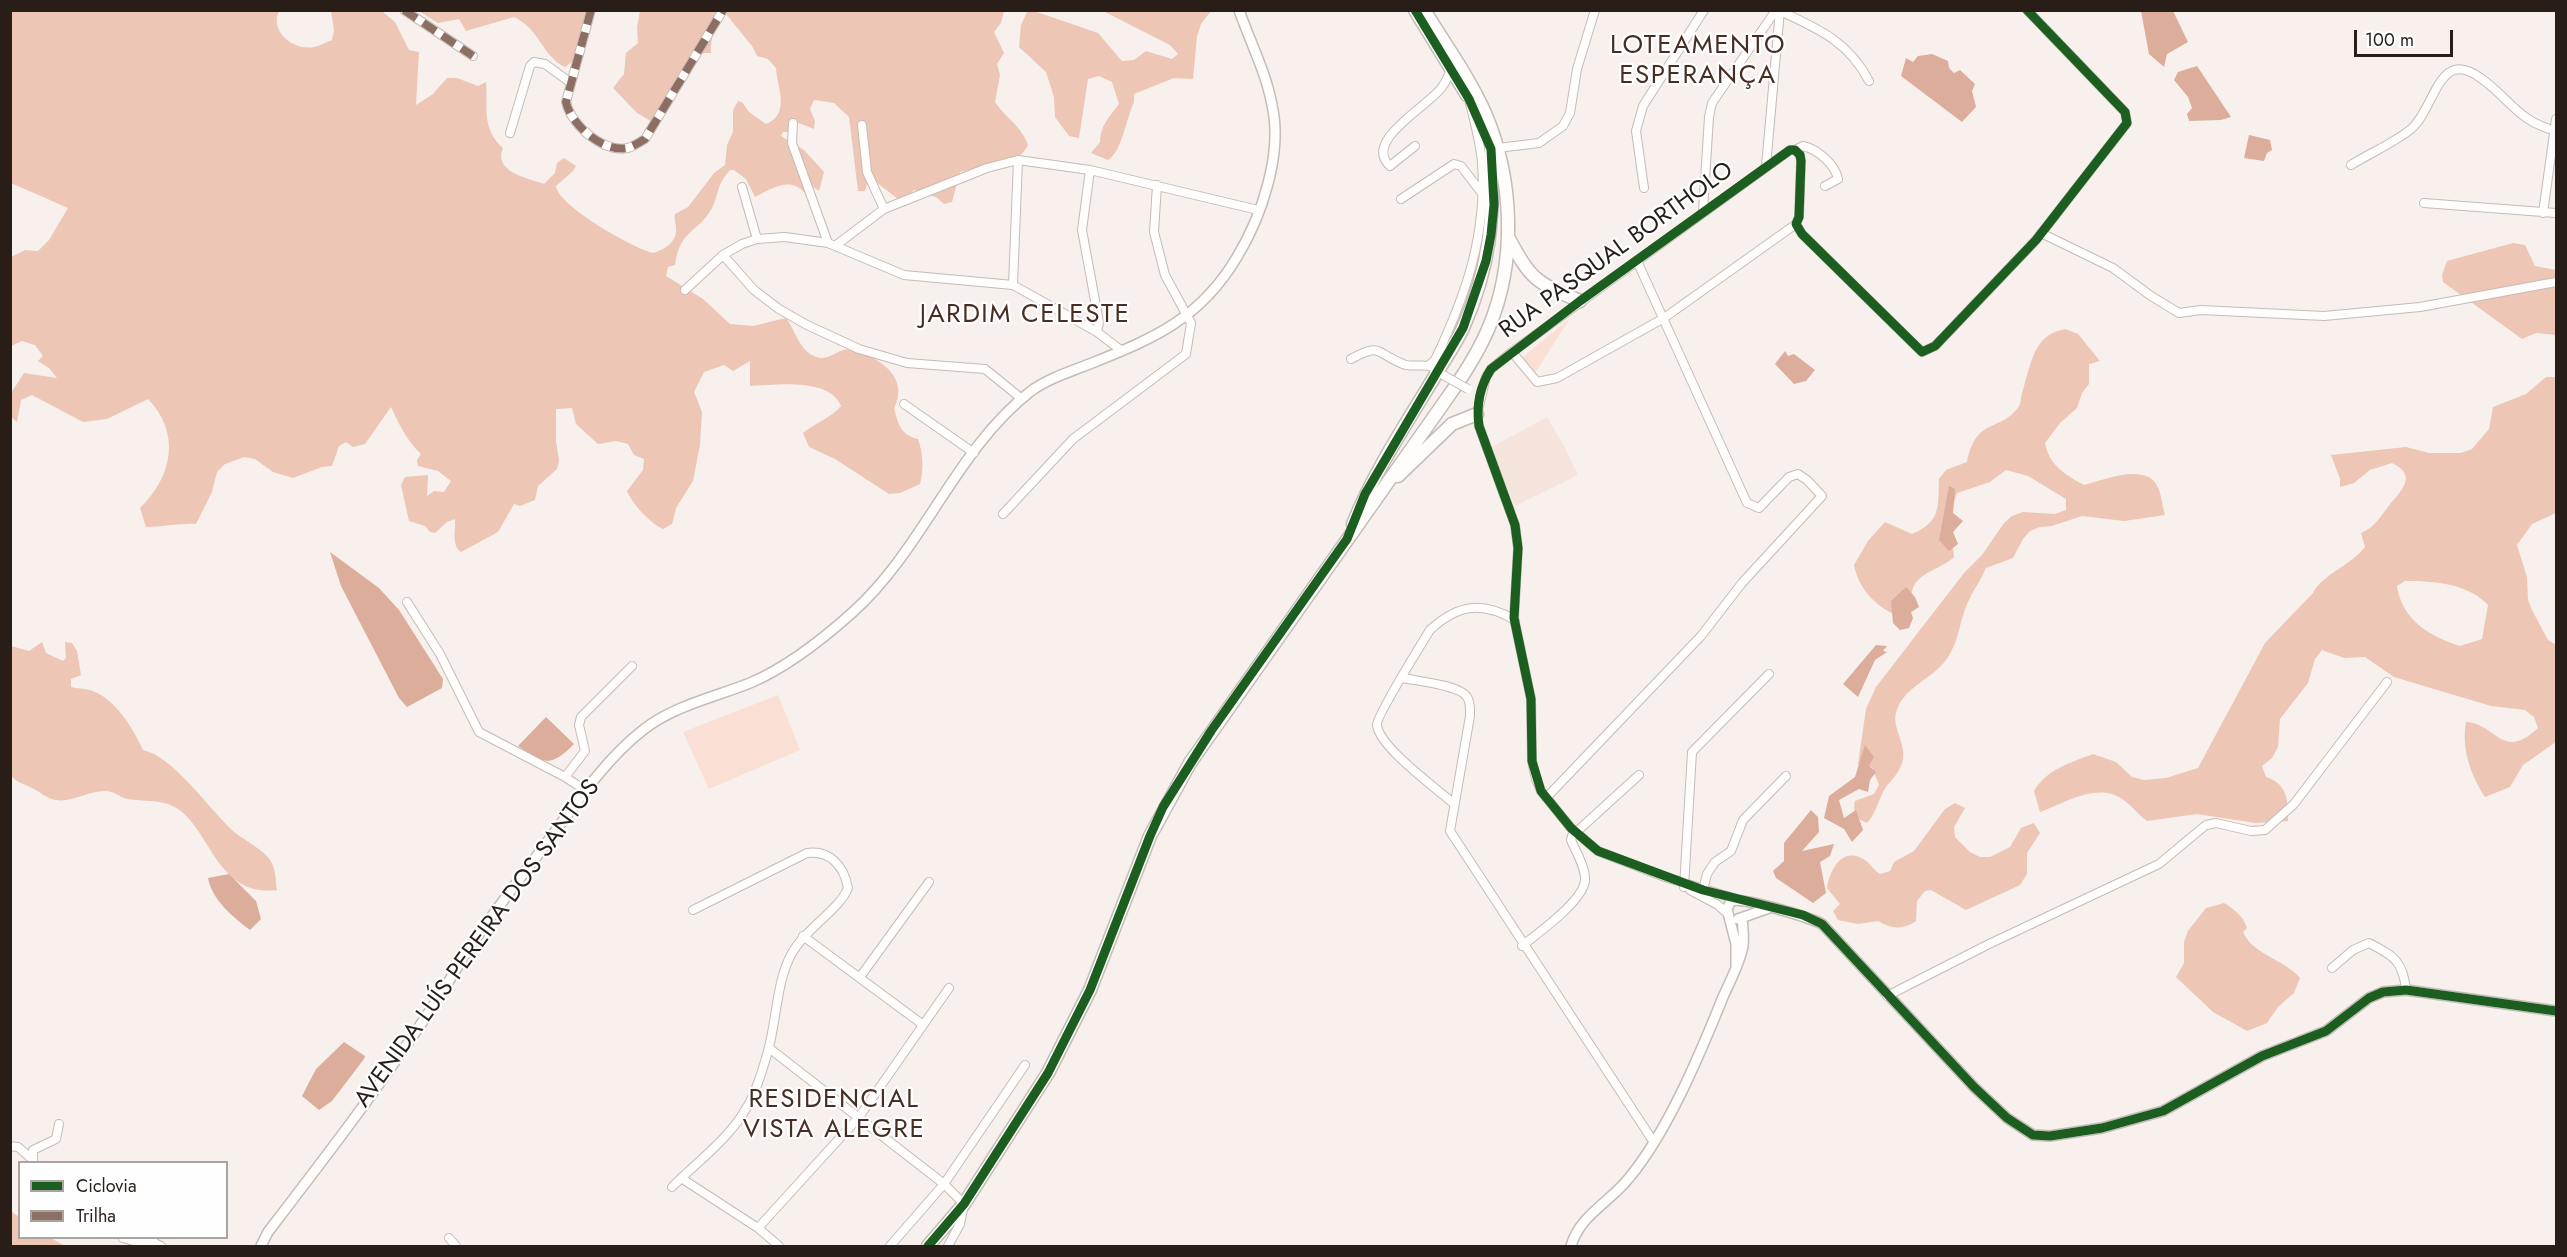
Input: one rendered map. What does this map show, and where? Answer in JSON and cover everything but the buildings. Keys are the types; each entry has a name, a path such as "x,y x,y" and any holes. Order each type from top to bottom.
{"main road":[{"path":"1347,539 1365,494 1436,370 1463,328 1485,261 1494,205 1495,148 1469,99 1415,10"},
{"path":"928,1246 964,1204 1048,1072 1090,990 1163,807 1211,731 1386,486 1480,346 1496,303 1507,233 1500,176 1484,110 1424,10"},
{"path":"1507,233 1519,260 1532,277 1580,301"},
{"path":"1386,486 1452,424 1477,414"}],"street":[{"path":"404,10 473,56"},
{"path":"591,10 566,102 570,115 579,126 609,147 628,148 645,139 723,10"},
{"name":"AVENIDA LUÍS PEREIRA DOS SANTOS","path":"261,1246 268,1232 339,1136 389,1073 475,940 585,790 642,730 663,717 756,680 800,655 829,633 858,608 889,574 974,453 1000,420 1022,399 1044,383 1122,351 1187,317 1236,260 1258,210 1274,150 1274,120 1268,86 1239,10"},
{"path":"1495,148 1539,143 1563,126 1570,113 1577,69 1595,10"},
{"path":"1644,188 1636,131 1643,106 1704,10"},
{"path":"1796,224 1802,234 1922,352 1935,346 2041,233 2127,123 2125,112 2027,10"},
{"path":"1779,11 1846,47 1857,59 1869,81"},
{"path":"1766,166 1779,11"},
{"path":"1703,211 1709,117 1712,103 1779,11"},
{"path":"510,133 530,66 534,62 545,64 571,83"},
{"path":"2351,165 2411,129 2421,118 2433,94 2449,72 2459,68 2470,70 2497,90 2525,120 2556,131"},
{"path":"1415,146 1390,166 1383,160 1382,153 1392,132 1442,88 1451,70"},
{"path":"1436,370 1435,360 1450,329 1474,261 1482,162 1469,99"},
{"path":"2543,213 2556,119"},
{"path":"793,123 791,134 794,152 831,244"},
{"path":"862,125 867,172 884,209"},
{"path":"1792,150 1803,146 1810,148 1833,166 1838,179 1825,186"},
{"path":"1512,352 1537,382 1546,382 1664,318 1796,224 1799,217 1801,161 1800,155 1792,150"},
{"name":"RUA PASQUAL BORTHOLO","path":"1479,394 1491,369 1512,352 1703,211 1792,150"},
{"path":"831,244 884,209 987,168 1018,160 1090,170 1258,210"},
{"path":"1013,285 1018,160"},
{"path":"1401,199 1454,164 1461,166 1481,192"},
{"path":"1090,170 1082,230 1099,322 1097,332"},
{"path":"1003,514 1073,439 1116,403 1172,367 1186,354 1191,323 1165,275 1156,242 1153,213 1157,185"},
{"path":"742,188 757,239"},
{"path":"2424,203 2556,213"},
{"path":"2041,233 2113,268 2179,313 2201,310 2324,316 2420,307 2556,282"},
{"path":"684,290 723,255 747,241 785,237 831,244 904,275 1013,285 1097,332 1122,351"},
{"path":"723,255 754,290 779,309 807,325 859,349 907,363 985,369 1004,381 1022,399"},
{"path":"1546,798 1701,636 1742,583 1822,496 1798,474 1788,477 1759,508 1747,503 1637,261"},
{"path":"1351,359 1368,350 1376,350 1404,365 1436,370 1479,394 1477,414 1479,426 1515,525 1518,548 1515,620 1532,699 1532,761 1536,779 1546,798 1575,832 1598,851 1685,886 1718,905 1729,916 1744,917 1769,908"},
{"path":"904,404 974,453"},
{"path":"407,602 440,654 479,732 565,777 585,790"},
{"path":"1497,609 1515,602"},
{"path":"1454,803 1384,741 1376,725 1378,715 1403,678 1430,630 1437,624 1462,609 1474,606 1497,609 1515,620"},
{"path":"565,777 585,751 579,725 581,717 632,666"},
{"path":"1685,886 1692,752 1769,674"},
{"path":"1403,678 1456,689 1466,695 1470,716 1450,831 1522,945 1653,1141"},
{"path":"1887,996 1989,944 2159,864 2206,825 2216,823 2251,831 2265,830 2294,804 2387,682"},
{"path":"1522,945 1573,902 1582,888 1584,872 1571,840 1575,832 1638,775"},
{"path":"1703,890 1707,874 1715,862 1731,851 1743,820 1786,776"},
{"path":"672,1187 740,1119 748,1105 769,1048 782,984 791,956 803,936 838,904 848,888 847,879 834,860 819,852 807,852 693,910"},
{"path":"860,977 929,882"},
{"path":"1685,886 1803,915 1822,924 1835,935 1887,996 2007,1118 2033,1135 2050,1136 2102,1128 2163,1111 2262,1056 2326,1031 2369,998 2383,992 2406,990 2556,1011"},
{"path":"1571,1246 1578,1228 1630,1177 1653,1141 1704,1044 1736,965 1743,945 1746,904 1738,900 1728,904 1736,965"},
{"path":"803,936 922,1024"},
{"path":"2332,968 2353,950 2369,943 2388,953 2402,966 2406,990"},
{"path":"758,1228 859,1116 949,988"},
{"path":"769,1048 944,1184 964,1204 960,1224 948,1246"},
{"path":"890,1246 944,1184 1025,1065"},
{"path":"34,1161 33,1150 56,1138 59,1124"},
{"path":"10,1146 18,1147 34,1161"},
{"path":"681,1178 758,1228 779,1246"},
{"path":"449,1238 456,1246"},
{"path":"125,1239 131,1242 157,1244"}],"shaded area":[{"path":"11,11 279,11 277,26 280,32 291,43 306,47 332,40 334,30 331,11 382,11 395,22 409,50 419,52 416,105 433,94 447,78 457,78 478,86 486,82 488,125 491,133 503,148 501,156 507,168 513,173 544,184 555,173 557,163 564,158 576,166 556,186 569,204 598,225 643,250 653,253 672,242 676,234 675,214 688,207 714,173 725,165 727,145 733,132 733,110 738,101 766,124 774,120 778,114 781,99 776,68 768,59 757,56 752,46 726,14 714,32 711,53 703,53 695,63 677,76 654,123 637,113 613,88 624,74 626,53 638,43 637,27 640,11 1004,11 1001,23 994,32 1004,53 997,64 1000,75 995,102 1022,133 1028,145 1016,158 1008,162 960,172 952,202 944,204 936,197 914,190 902,202 872,179 868,181 865,191 858,191 849,117 834,103 814,100 810,109 815,121 814,129 799,123 790,132 783,132 781,136 804,150 824,172 819,191 811,185 805,193 787,184 774,187 755,197 746,179 734,170 730,170 722,180 707,216 685,237 677,253 675,265 668,267 666,276 703,299 730,324 753,326 786,318 800,343 812,355 823,358 850,349 875,359 889,370 897,383 898,391 894,408 899,424 904,432 918,439 922,456 920,484 900,493 889,494 835,459 809,447 803,433 833,414 841,406 835,397 826,390 800,385 750,386 750,361 733,371 724,365 704,372 694,392 702,412 700,445 693,481 676,508 672,524 663,529 642,513 627,491 643,470 644,459 634,455 628,444 616,441 598,444 576,424 572,408 556,409 556,441 559,461 557,469 538,486 535,500 520,506 514,504 498,532 461,552 455,541 455,519 447,522 435,533 430,532 425,526 409,521 401,485 405,477 428,475 427,496 434,491 444,492 451,481 438,471 418,466 417,460 421,454 407,438 391,407 365,444 353,447 346,442 339,446 332,466 322,467 293,478 273,472 255,459 244,457 225,464 217,472 212,492 196,524 146,527 140,508 160,482 169,454 165,425 148,399 107,419 83,422 32,395 21,400 17,422 11,417 11,393 24,373 57,378 49,368 38,361 43,356 35,345 22,341 11,346 11,257 25,250 38,251 49,240 68,208 11,183"},
{"path":"419,11 587,11 573,61 565,67 551,56 530,28 514,17 466,31 459,19 438,23"},
{"path":"1034,11 1098,33 1122,61 1134,60 1146,51 1172,59 1178,54 1170,45 1103,11 1211,11 1201,24 1197,36 1193,79 1174,78 1134,94 1134,102 1120,143 1108,160 1091,153 1100,142 1106,122 1119,104 1112,82 1099,76 1088,79 1079,138 1069,136 1055,117 1054,97 1046,72 1019,47 1021,25 1027,12"},
{"path":"2141,11 2173,11 2188,42 2167,54 2164,67 2149,54"},
{"path":"1932,54 1948,61 1949,68 1954,73 1960,70 1975,84 1972,91 1976,107 1962,122 1901,76 1906,58 1913,62 1918,56"},
{"path":"2197,66 2231,117 2221,120 2189,121 2187,114 2192,108 2188,97 2174,80 2178,72"},
{"path":"2249,135 2270,140 2272,150 2267,153 2264,161 2244,158"},
{"path":"2513,243 2525,245 2535,266 2556,270 2556,335 2536,333 2522,339 2443,282 2442,275 2447,261"},
{"path":"1570,318 1534,375 1523,357"},
{"path":"2065,329 2078,334 2100,361 2089,364 2089,384 2082,393 2077,408 2060,423 2045,443 2050,457 2064,473 2084,485 2135,474 2153,480 2158,488 2165,515 2124,521 2082,516 2052,526 2040,527 2030,531 2023,539 2013,558 1986,568 1966,608 1951,653 1941,666 1907,693 1898,707 1895,719 1902,745 1902,762 1867,823 1857,817 1854,805 1855,801 1874,794 1879,785 1872,767 1864,772 1858,764 1866,709 1876,687 1964,573 1982,555 2004,523 2012,516 2023,512 2055,514 2066,510 2066,499 2028,476 2006,470 1990,482 1957,493 1950,515 1954,557 1919,579 1912,592 1912,601 1894,614 1880,606 1863,588 1854,565 1868,541 1885,522 1912,534 1933,519 1938,506 1939,479 1946,470 1967,462 1976,438 1983,431 2005,420 2019,406 2034,353 2046,338 2054,332"},
{"path":"1785,351 1788,356 1794,354 1815,370 1806,381 1794,384 1775,364"},
{"path":"2546,377 2556,377 2556,513 2532,524 2517,545 2527,577 2528,600 2548,640 2556,645 2556,742 2523,765 2510,787 2485,797 2468,761 2465,742 2466,722 2485,728 2507,741 2516,742 2526,738 2538,728 2534,717 2525,710 2491,706 2394,677 2365,657 2344,658 2322,650 2315,659 2308,683 2280,719 2278,747 2272,758 2262,766 2266,777 2283,789 2288,807 2288,821 2255,823 2197,814 2147,821 2122,799 2112,794 2102,793 2092,793 2070,799 2040,812 2034,791 2039,783 2052,772 2093,754 2116,762 2132,777 2144,780 2166,778 2198,768 2265,643 2323,580 2359,554 2365,547 2361,533 2378,520 2403,487 2406,477 2404,472 2392,463 2370,470 2354,483 2340,487 2340,479 2331,455 2406,447 2429,453 2461,453 2472,449 2489,429 2493,407 2526,394","holes":["2405,581 2460,588 2480,598 2488,605 2482,639 2460,646 2428,632 2419,625 2405,608 2397,586"]},
{"path":"1547,417 1578,475 1515,506 1490,448"},
{"path":"1949,486 1955,489 1953,513 1963,521 1953,532 1958,544 1949,551 1939,540"},
{"path":"330,552 379,588 399,610 443,679 442,688 407,707 399,698 341,586"},
{"path":"1906,587 1915,597 1919,607 1911,612 1913,618 1909,628 1900,630 1893,623 1891,601"},
{"path":"42,642 46,653 63,661 66,658 65,642 72,643 77,651 81,675 71,679 71,687 90,690 107,700 128,723 143,750 155,754 179,773 234,832 267,856 274,868 277,890 255,889 238,882 225,870 194,824 182,812 168,804 127,799 106,791 72,799 52,799 12,777 10,774 11,646 29,651"},
{"path":"1876,645 1887,646 1883,651 1887,652 1875,660 1858,697 1843,684"},
{"path":"778,695 800,750 709,789 683,732"},
{"path":"546,717 574,744 566,752 547,761 518,746"},
{"path":"1865,745 1874,757 1869,766 1876,772 1870,780 1868,792 1859,789 1839,800 1844,818 1856,810 1863,830 1852,842 1844,829 1824,818 1829,796 1855,777"},
{"path":"1955,803 1965,808 1954,827 1955,837 1970,852 1980,857 1990,857 2010,847 2021,828 2034,823 2040,833 2027,853 2027,874 2020,885 1966,910 1931,890 1925,891 1917,901 1916,921 1902,927 1888,926 1878,921 1858,924 1838,920 1833,911 1840,904 1827,888 1828,881 1838,862 1849,856 1856,856 1865,860 1880,874 1890,871 1894,862 1914,851 1945,809"},
{"path":"1811,810 1818,817 1819,832 1802,851 1834,844 1830,856 1820,862 1826,893 1813,903 1776,878 1773,871 1784,861 1784,843"},
{"path":"229,874 256,901 261,919 250,930 224,907 210,886 208,878"},
{"path":"2224,903 2244,920 2247,928 2243,932 2254,946 2286,966 2300,978 2294,993 2278,1007 2267,1023 2247,1031 2213,1012 2176,977 2184,963 2184,942 2188,931 2206,908"},
{"path":"344,1042 365,1056 364,1059 332,1101 319,1110 302,1096 316,1069"},
{"path":"11,1211 18,1216 18,1239 53,1239 65,1246 11,1246"}],"marked path":[{"path":"404,10 473,56"},
{"path":"591,10 566,102 574,120 589,136 608,146 618,148 628,148 645,139 723,10"}],"cycle path":[{"path":"928,1246 964,1204 1048,1073 1090,990 1163,807 1211,731 1347,539 1365,494 1463,328 1486,261 1491,235 1494,205 1491,149 1469,99 1415,10"},
{"path":"2027,10 2125,112 2127,123 2036,240 1935,346 1922,352 1802,234 1796,224 1799,217 1801,161 1800,155 1795,150 1790,150 1580,301 1491,369 1480,396 1479,426 1515,525 1518,548 1514,618 1531,699 1532,761 1541,791 1571,828 1598,851 1703,890 1803,915 1822,924 1974,1087 2007,1118 2033,1135 2050,1136 2102,1128 2163,1111 2262,1056 2326,1031 2369,998 2383,992 2406,990 2556,1011"}],"district":[{"name":"LOTEAMENTO ESPERANÇA","path":"1698,62"},
{"name":"JARDIM CELESTE","path":"1025,316"},
{"name":"RESIDENCIAL VISTA ALEGRE","path":"834,1116"}]}
